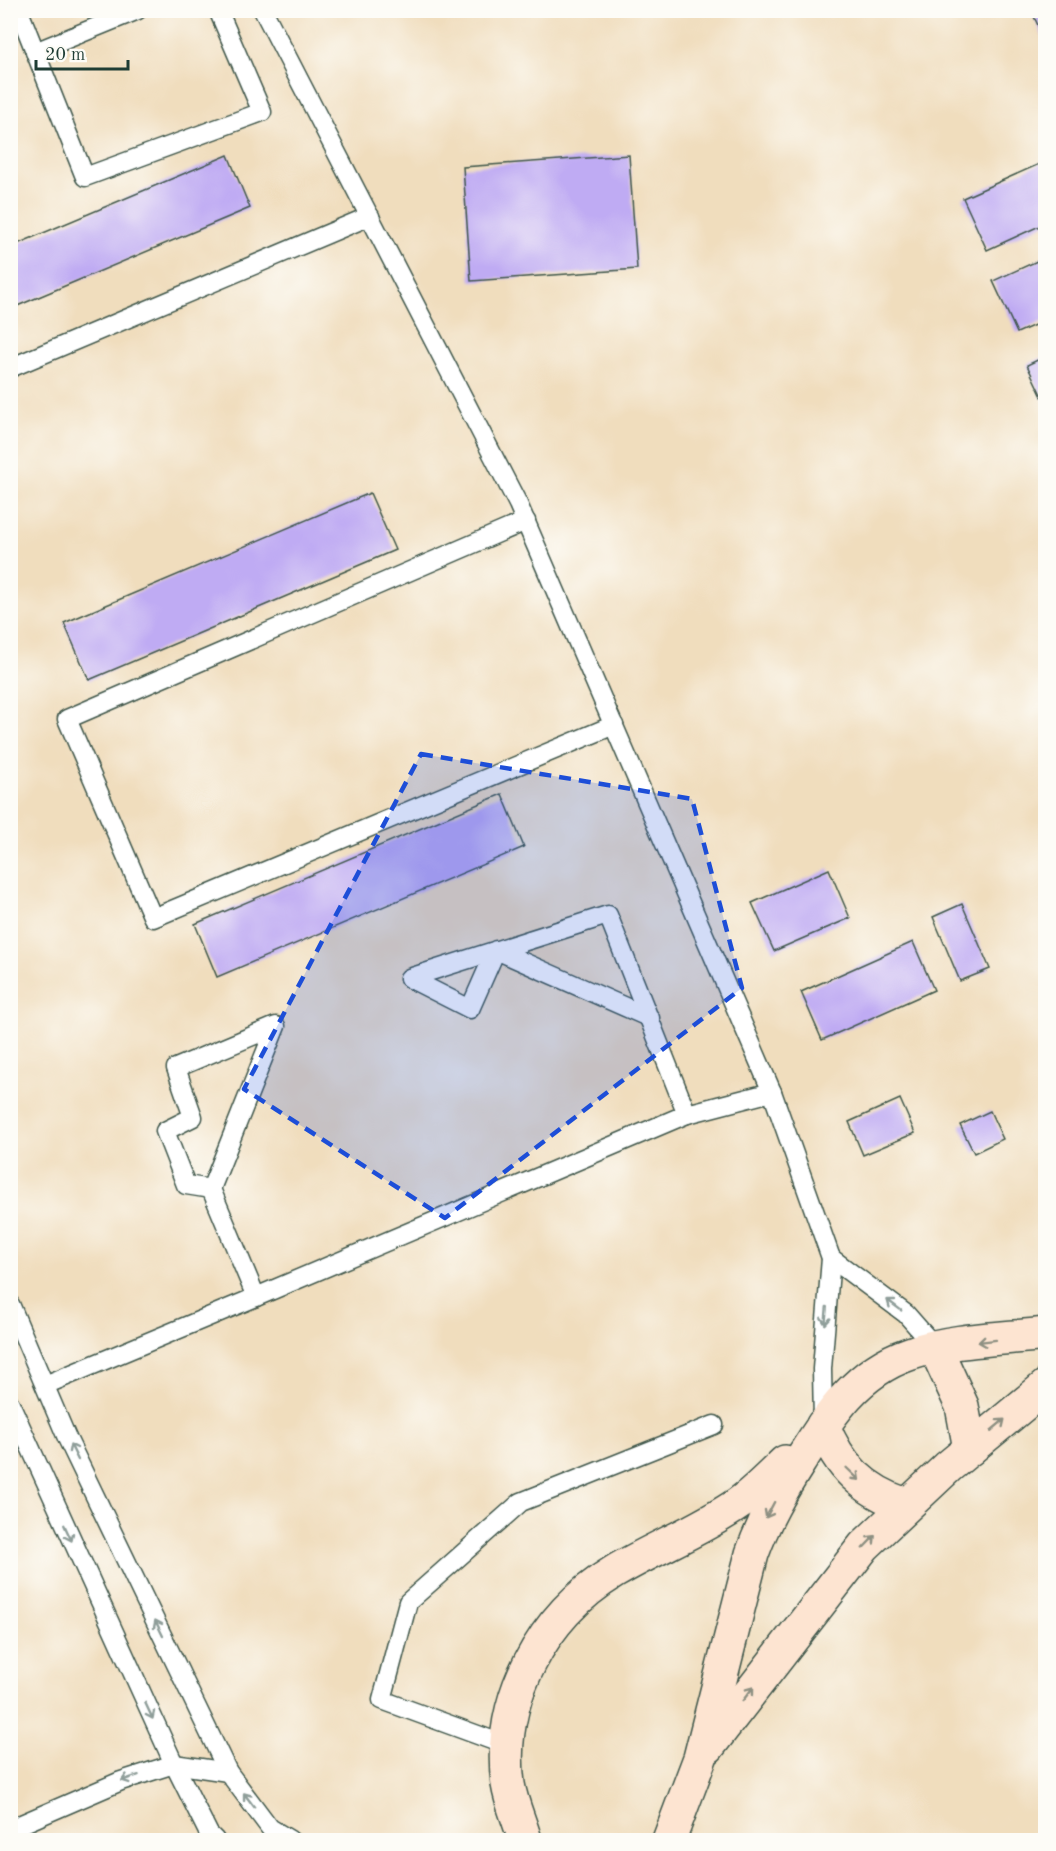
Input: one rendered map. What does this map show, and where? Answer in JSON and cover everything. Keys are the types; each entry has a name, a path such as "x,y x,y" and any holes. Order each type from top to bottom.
{"main road":[{"path":"669,1840 700,1758 752,1554 761,1529 769,1510 823,1425 844,1398 868,1375 909,1354 935,1347 1046,1334"},
{"path":"935,1347 962,1406 970,1449"},
{"path":"700,1758 845,1569 906,1505 1046,1386"},
{"path":"823,1425 840,1461 854,1476 887,1498 906,1505"},
{"path":"525,1840 508,1785 508,1746 517,1689 539,1644 568,1609 612,1573 738,1504 823,1425"}],"lane":[{"path":"35,52 138,10"},
{"path":"22,16 85,177 262,112 218,10"},
{"path":"263,10 526,521 772,1092 831,1258 822,1369 823,1425"},
{"path":"10,368 370,216"},
{"path":"526,521 67,719 153,918 614,725"},
{"path":"650,1018 496,950 608,915 650,1018 687,1114"},
{"path":"210,1189 186,1185 165,1131 193,1117 176,1068 276,1026 210,1189 256,1296"},
{"path":"45,1385 687,1114 772,1092"},
{"path":"831,1258 906,1314 935,1347"},
{"path":"10,1304 67,1438 228,1772 268,1834 290,1840"},
{"path":"10,1403 174,1764 209,1834 215,1840"},
{"path":"508,1746 382,1700 408,1602 520,1502 714,1425"},
{"path":"10,1829 121,1781 174,1764 228,1772"}],"highlighted area":[{"path":"421,754 692,799 742,988 445,1218 244,1089"}],"building":[{"path":"1031,10 1046,10 1046,43"},
{"path":"228,155 250,208 10,309 10,247"},
{"path":"629,155 637,269 471,281 463,167"},
{"path":"1046,161 1046,223 987,250 963,198"},
{"path":"1046,257 1046,320 1017,333 993,281"},
{"path":"1046,356 1046,405 1027,365"},
{"path":"370,493 395,550 89,680 64,623"},
{"path":"502,794 524,847 217,977 195,924"},
{"path":"829,869 850,918 774,951 752,903"},
{"path":"962,904 990,969 960,981 933,917"},
{"path":"913,942 934,990 822,1040 801,992"},
{"path":"900,1099 915,1133 863,1155 849,1122"},
{"path":"990,1111 1003,1139 974,1153 960,1125"}]}
